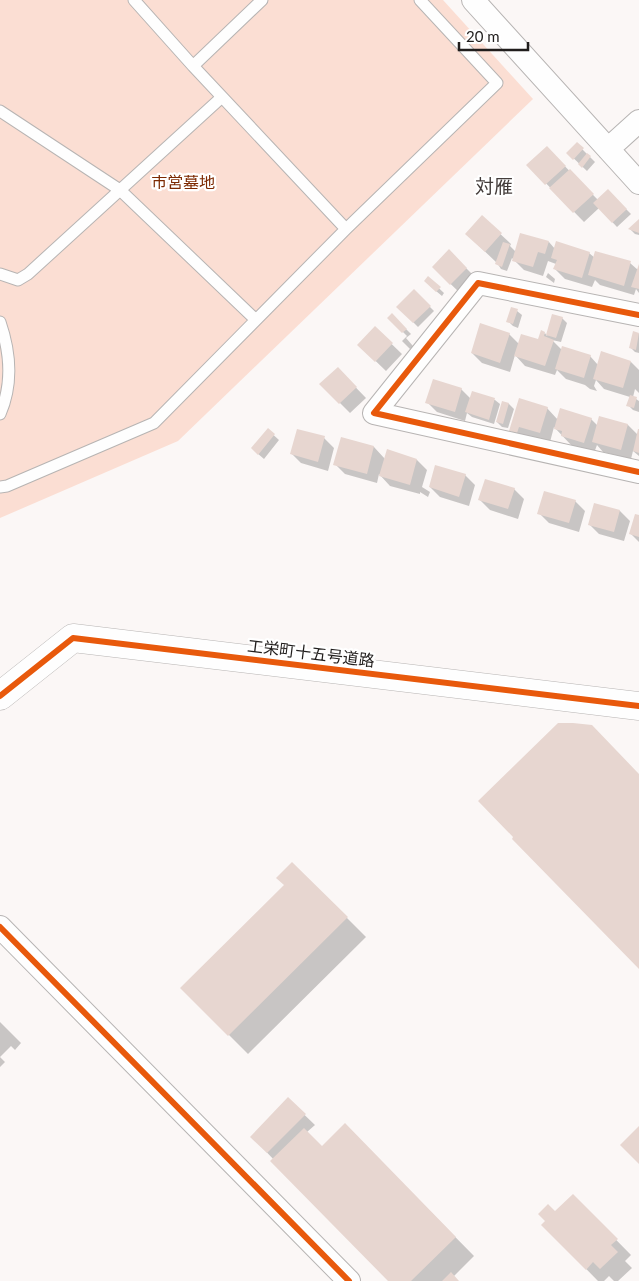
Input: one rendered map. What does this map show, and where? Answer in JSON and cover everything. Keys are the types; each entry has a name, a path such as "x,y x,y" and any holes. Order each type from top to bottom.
{"street":[{"path":"473,0 639,183"},
{"path":"608,149 639,121"},
{"path":"639,315 478,283 374,413 639,472"},
{"name":"工栄町十五号道路","path":"0,696 73,638 639,706"},
{"path":"0,927 349,1281"}],"lane":[{"path":"134,0 193,66 346,229"},
{"path":"193,66 262,0"},
{"path":"0,487 7,486 154,423 346,229 497,83 420,0"},
{"path":"0,274 18,280 28,274 222,97"},
{"path":"0,111 120,190 256,320"},
{"path":"0,322 6,342 9,372 0,414"}],"green space":[{"name":"市営墓地","path":"0,0 443,0 533,99 178,441 0,518"}],"building":[{"path":"577,142 584,148 573,160 566,153"},
{"path":"547,146 566,166 545,185 526,165"},
{"path":"587,153 591,156 582,168 578,164"},
{"path":"570,169 594,194 573,213 549,188"},
{"path":"608,189 627,209 612,223 593,203"},
{"path":"482,215 502,233 485,252 465,234"},
{"path":"639,219 639,233 628,229"},
{"path":"520,233 549,241 545,254 538,252 533,267 512,261"},
{"path":"556,241 590,252 582,278 553,269 557,260 551,258"},
{"path":"503,242 510,244 502,267 495,264"},
{"path":"449,249 467,268 450,285 432,267"},
{"path":"595,251 631,261 624,286 588,275"},
{"path":"639,264 639,289 631,287"},
{"path":"428,276 441,287 436,292 424,281"},
{"path":"414,289 431,306 413,323 396,307"},
{"path":"511,307 518,309 513,324 506,322"},
{"path":"392,313 407,329 402,333 387,318"},
{"path":"552,314 563,317 556,338 546,335"},
{"path":"480,323 510,333 500,363 471,353"},
{"path":"375,326 393,343 375,362 357,345"},
{"path":"541,330 545,332 544,336 554,340 545,366 514,356 521,334 538,339"},
{"path":"633,331 639,333 636,350 629,348"},
{"path":"562,346 591,355 584,378 555,369"},
{"path":"601,351 631,361 623,388 593,379"},
{"path":"338,367 357,387 339,404 319,384"},
{"path":"433,379 462,388 455,412 425,403"},
{"path":"472,391 495,398 489,420 465,412"},
{"path":"630,395 637,397 634,408 626,406"},
{"path":"519,398 548,407 540,433 519,427 517,433 509,431"},
{"path":"502,401 509,403 503,424 496,422"},
{"path":"560,408 592,418 584,443 561,436 562,431 554,429"},
{"path":"599,416 628,424 621,450 592,442"},
{"path":"268,428 275,434 258,455 251,448"},
{"path":"297,429 325,436 318,462 290,454"},
{"path":"639,429 639,453 633,451"},
{"path":"341,437 374,446 367,474 333,465"},
{"path":"387,449 417,459 410,485 379,476"},
{"path":"435,465 466,474 459,497 429,487"},
{"path":"485,479 515,488 508,509 478,500"},
{"path":"544,491 576,500 569,523 537,514"},
{"path":"594,503 620,510 614,532 588,525"},
{"path":"635,514 639,515 639,537 629,534"},
{"path":"558,723 592,725 639,774 639,969 512,839 513,837 478,801"},
{"path":"292,862 348,917 228,1036 180,988 284,885 276,878"},
{"path":"288,1097 306,1114 267,1153 250,1137"},
{"path":"345,1123 456,1237 411,1281 388,1281 270,1161 304,1128 322,1146"},
{"path":"639,1126 639,1164 620,1145"},
{"path":"573,1194 618,1239 611,1245 618,1252 600,1269 593,1262 586,1270 541,1225 545,1221 538,1214 548,1204 555,1211"},
{"path":"451,1272 459,1281 442,1281"}],"cycle path":[{"path":"639,315 478,283 374,413 639,472"},
{"path":"0,696 73,638 639,706"},
{"path":"0,927 349,1281"}],"district":[{"name":"対雁","path":"494,186"}]}
